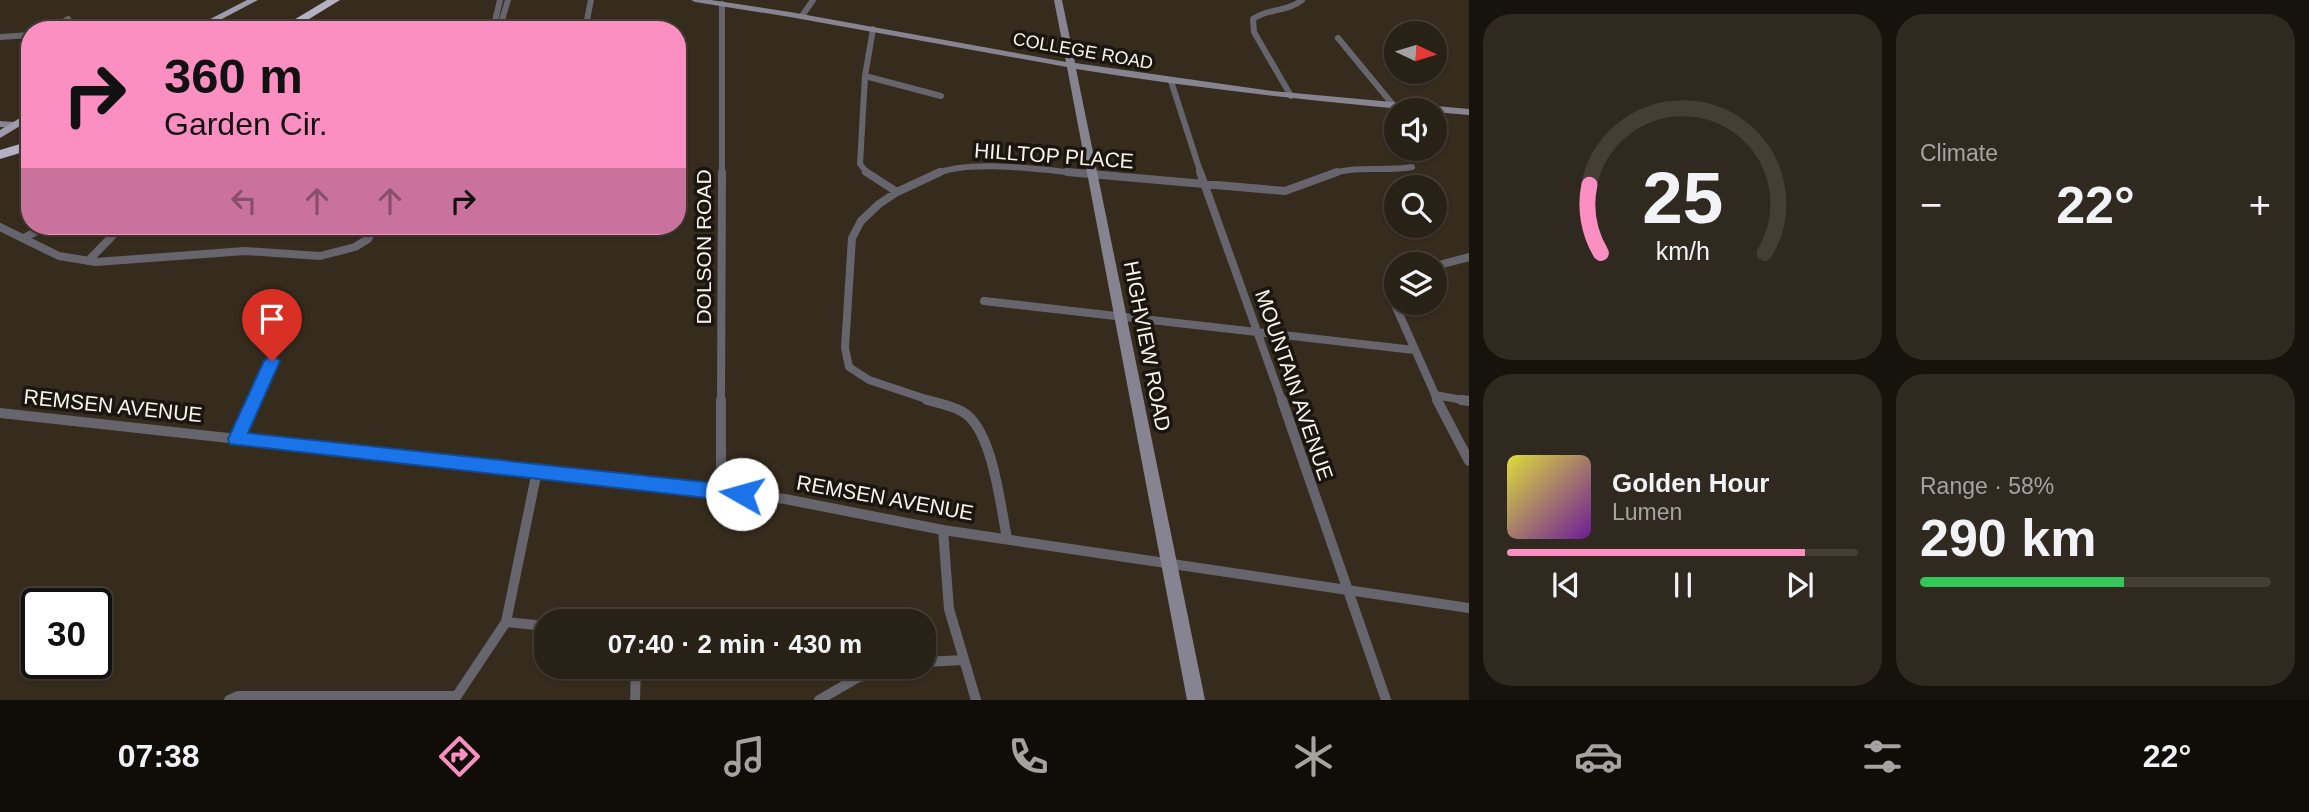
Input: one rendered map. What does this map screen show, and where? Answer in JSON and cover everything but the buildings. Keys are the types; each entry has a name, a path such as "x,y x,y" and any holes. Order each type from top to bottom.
{"highway":[{"path":"298,21 335,0"},
{"path":"314,21 350,0"},
{"path":"1,134 21,135"},
{"path":"0,155 21,148"}],"main road":[{"path":"211,21 254,0"},
{"path":"1,134 21,121"}],"street":[{"path":"494,21 500,0"},
{"path":"502,21 508,0"},
{"path":"587,21 592,0"},
{"name":"COLLEGE ROAD","path":"695,0 802,16 1072,66 1171,81 1384,105"},
{"path":"802,16 813,0"},
{"name":"HIGHVIEW ROAD","path":"1058,0 1091,175 1123,318 1196,700"},
{"path":"1291,96 1254,32 1252,23 1262,12 1295,6 1302,0"},
{"name":"DOLSON ROAD","path":"721,491 722,4"},
{"path":"873,29 865,76 860,164 867,173 897,192"},
{"path":"0,37 21,36"},
{"path":"1338,38 1387,98"},
{"path":"865,76 941,96"},
{"name":"MOUNTAIN AVENUE","path":"1171,81 1204,184 1386,700"},
{"name":"COLLEGE ROAD","path":"1447,110 1469,112"},
{"name":"HILLTOP PLACE","path":"1007,538 986,444 977,426 963,412 869,380 849,367 845,348 852,238 861,221 879,204 897,192 944,170 973,167 1285,191 1343,170 1390,171 1412,167"},
{"path":"0,228 59,256 89,261 245,251 320,256 355,247 370,235"},
{"path":"24,238 30,235"},
{"path":"89,261 114,235"},
{"path":"1447,263 1469,257"},
{"path":"984,301 1414,350"},
{"path":"1399,315 1435,395 1469,461"},
{"path":"237,439 272,361"},
{"path":"1435,395 1469,401"},
{"name":"REMSEN AVENUE","path":"0,414 785,499 943,530 1469,608"},
{"path":"229,700 238,696 454,698 506,622 537,471"},
{"path":"943,530 949,609 976,700"},
{"path":"506,622 534,625"},
{"path":"936,661 964,660"},
{"path":"635,700 636,679"},
{"path":"819,700 832,696 856,679"}],"route":[{"path":"272,361 237,439 742,494"}]}
